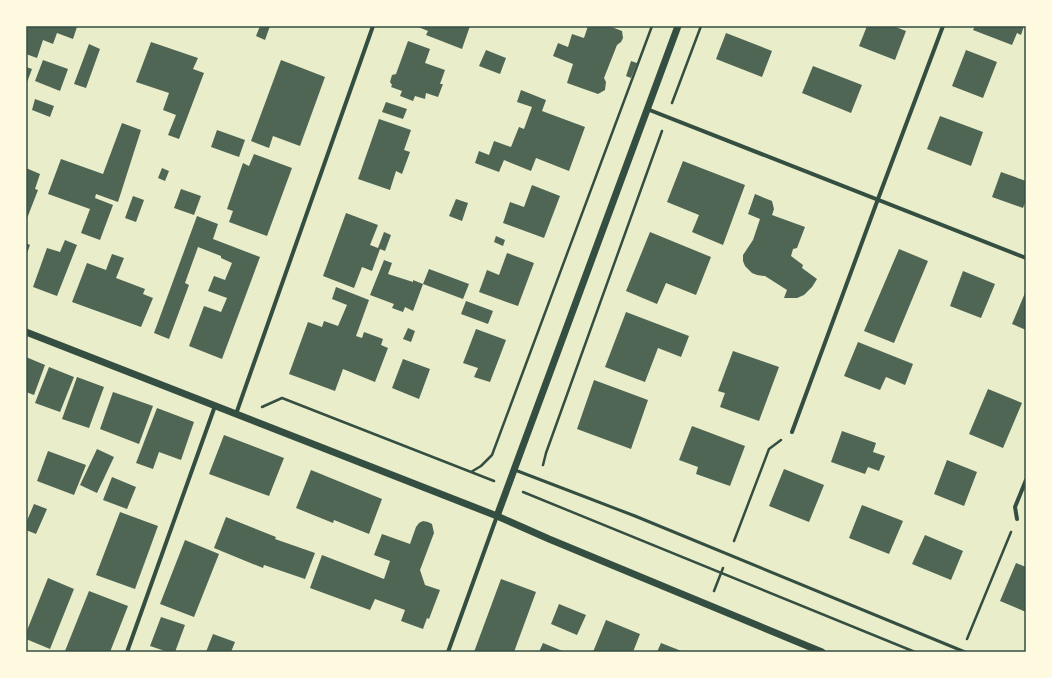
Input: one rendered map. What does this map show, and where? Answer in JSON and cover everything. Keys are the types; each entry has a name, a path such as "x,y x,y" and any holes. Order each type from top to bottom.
{"street":[{"path":"238,415 373,26"},
{"path":"448,652 678,26"},
{"path":"792,432 943,26"},
{"path":"647,109 1026,258"},
{"path":"26,332 498,516 822,652"},
{"path":"127,652 215,406"},
{"path":"1017,519 1015,506 1026,480"}],"lane":[{"path":"515,470 635,516 964,651"}],"path":[{"path":"471,472 481,466 492,455 652,26"},
{"path":"550,503 543,481 543,466 546,453 683,71 701,26"},
{"path":"238,415 282,398 508,486 915,652"},
{"path":"708,605 720,573 729,555 769,449 792,432"},
{"path":"964,651 1017,519"}],"building":[{"path":"26,26 77,27 73,39 57,33 53,44 43,40 37,58 26,54"},
{"path":"260,26 270,26 265,40 256,36"},
{"path":"416,26 470,26 462,49 426,35 428,31"},
{"path":"588,26 609,26 622,31 623,38 617,45 604,78 606,82 605,90 598,94 567,83 573,64 553,56 558,43 568,47 572,34 584,38"},
{"path":"867,26 893,26 906,31 895,60 859,46"},
{"path":"975,26 1024,26 1021,35 1017,33 1012,45 973,30"},
{"path":"726,33 772,51 762,77 716,59"},
{"path":"408,41 430,49 425,63 445,70 440,84 443,84 438,97 426,93 425,99 415,96 413,101 400,96 402,91 391,87 392,85 390,82 392,75 396,74"},
{"path":"151,42 198,58 193,69 204,73 179,139 168,135 176,115 163,110 169,93 136,82"},
{"path":"89,44 100,49 86,88 74,84"},
{"path":"486,50 506,58 500,74 479,66"},
{"path":"966,50 997,62 983,98 952,86"},
{"path":"43,60 68,69 60,91 35,81"},
{"path":"281,60 325,77 300,146 273,136 269,148 251,141"},
{"path":"631,61 637,63 631,78 626,76"},
{"path":"813,66 862,85 851,113 802,93"},
{"path":"26,67 32,69 26,85"},
{"path":"521,90 546,100 542,111 585,127 569,171 536,158 531,171 504,160 499,172 475,163 479,151 489,155 494,141 511,147 519,127 524,129 532,107 517,102"},
{"path":"35,99 54,106 50,117 32,110"},
{"path":"386,102 407,109 403,119 382,112"},
{"path":"940,116 983,132 971,166 927,149"},
{"path":"379,119 411,130 404,150 410,152 402,174 396,171 390,190 358,179"},
{"path":"122,123 141,130 118,202 96,194 95,198 113,205 100,240 81,233 90,209 48,194 61,159 103,174"},
{"path":"217,130 245,140 239,157 211,147"},
{"path":"254,154 292,168 267,236 229,222 233,211 227,209 243,163 249,166"},
{"path":"683,161 745,185 723,245 692,232 699,215 667,202"},
{"path":"26,168 40,174 35,189 38,190 26,221"},
{"path":"162,168 169,171 165,181 158,178"},
{"path":"1001,172 1026,181 1026,200 1023,208 992,197"},
{"path":"532,185 560,196 544,238 503,223 510,202 524,207"},
{"path":"181,189 201,196 194,215 174,208"},
{"path":"755,194 772,201 774,209 772,215 805,227 797,248 793,249 791,256 803,265 802,268 817,279 804,295 797,298 784,298 787,290 765,276 752,273 745,266 743,255 753,240 760,219 748,214"},
{"path":"133,196 144,200 136,222 125,218"},
{"path":"456,199 468,203 462,221 449,216"},
{"path":"346,213 378,225 370,245 378,248 384,232 391,235 385,251 380,249 372,271 362,267 354,288 323,276"},
{"path":"197,216 218,224 213,239 260,257 222,359 189,346 204,306 221,312 227,298 208,291 214,276 225,280 232,263 221,258 221,256 198,247 185,283 189,285 169,339 154,333"},
{"path":"650,232 711,257 696,295 666,283 657,304 626,291"},
{"path":"496,236 505,240 503,246 494,242"},
{"path":"65,240 77,245 57,296 33,287 47,248 60,252"},
{"path":"26,243 30,245 26,256"},
{"path":"899,249 928,261 894,343 864,331"},
{"path":"507,253 534,263 518,306 479,292 487,270 499,275"},
{"path":"112,254 124,258 116,278 145,289 143,294 153,298 141,327 72,302 87,263 106,270"},
{"path":"384,260 392,263 388,274 423,284 413,311 405,307 403,312 392,308 394,304 370,295"},
{"path":"429,269 469,284 463,299 423,284"},
{"path":"963,271 995,284 981,318 950,306"},
{"path":"336,287 369,300 356,336 362,338 364,332 383,339 381,345 388,348 375,382 343,369 335,391 289,374 308,322 322,327 324,321 338,326 347,305 332,299"},
{"path":"1026,293 1026,330 1012,324"},
{"path":"466,301 493,311 488,324 461,314"},
{"path":"626,312 689,336 681,357 658,348 645,382 605,367"},
{"path":"408,328 415,331 411,342 403,339"},
{"path":"476,329 506,340 490,382 474,377 478,368 463,363"},
{"path":"858,342 913,364 905,385 886,377 880,390 844,376"},
{"path":"733,351 779,367 759,421 720,407 725,393 718,391"},
{"path":"26,357 45,365 34,395 26,392"},
{"path":"403,359 430,369 419,399 392,388"},
{"path":"49,367 74,377 60,412 35,403"},
{"path":"77,377 104,387 89,428 62,419"},
{"path":"594,380 648,400 631,449 577,429"},
{"path":"988,389 1022,403 1003,448 969,434"},
{"path":"113,392 153,406 139,444 100,429"},
{"path":"157,408 194,422 181,460 159,452 153,469 136,463"},
{"path":"692,426 745,446 730,486 696,474 698,467 679,460"},
{"path":"842,431 876,443 873,452 885,456 879,471 868,467 865,474 831,462"},
{"path":"224,435 284,458 269,496 209,474"},
{"path":"97,449 114,457 97,493 80,485"},
{"path":"48,451 86,465 74,495 37,481"},
{"path":"947,460 977,472 964,506 934,494"},
{"path":"784,469 824,485 809,522 769,506"},
{"path":"311,470 382,499 369,534 334,520 333,523 296,508"},
{"path":"112,477 136,487 127,509 103,500"},
{"path":"34,504 47,509 36,534 26,530 26,523"},
{"path":"862,505 903,521 889,554 849,538"},
{"path":"120,512 158,526 135,589 96,575"},
{"path":"226,517 276,537 275,539 315,553 305,579 264,565 263,568 214,548"},
{"path":"423,521 432,524 434,533 420,570 425,585 440,590 429,619 427,618 423,629 401,621 405,610 375,599 370,610 310,588 322,555 384,579 390,561 374,555 382,534 410,544 416,527"},
{"path":"925,535 963,551 951,580 912,564"},
{"path":"185,540 219,554 194,617 160,604"},
{"path":"1016,563 1026,567 1026,612 1000,601"},
{"path":"48,578 74,589 50,649 26,639 26,633"},
{"path":"501,579 536,592 514,652 474,652"},
{"path":"89,591 128,606 110,652 66,652 65,651"},
{"path":"559,604 586,615 577,635 551,624"},
{"path":"161,617 185,625 175,652 168,652 150,646"},
{"path":"606,620 640,634 633,652 593,652"},
{"path":"213,634 235,642 231,652 206,652"},
{"path":"543,643 565,652 539,652"},
{"path":"661,643 684,652 657,652"}]}
